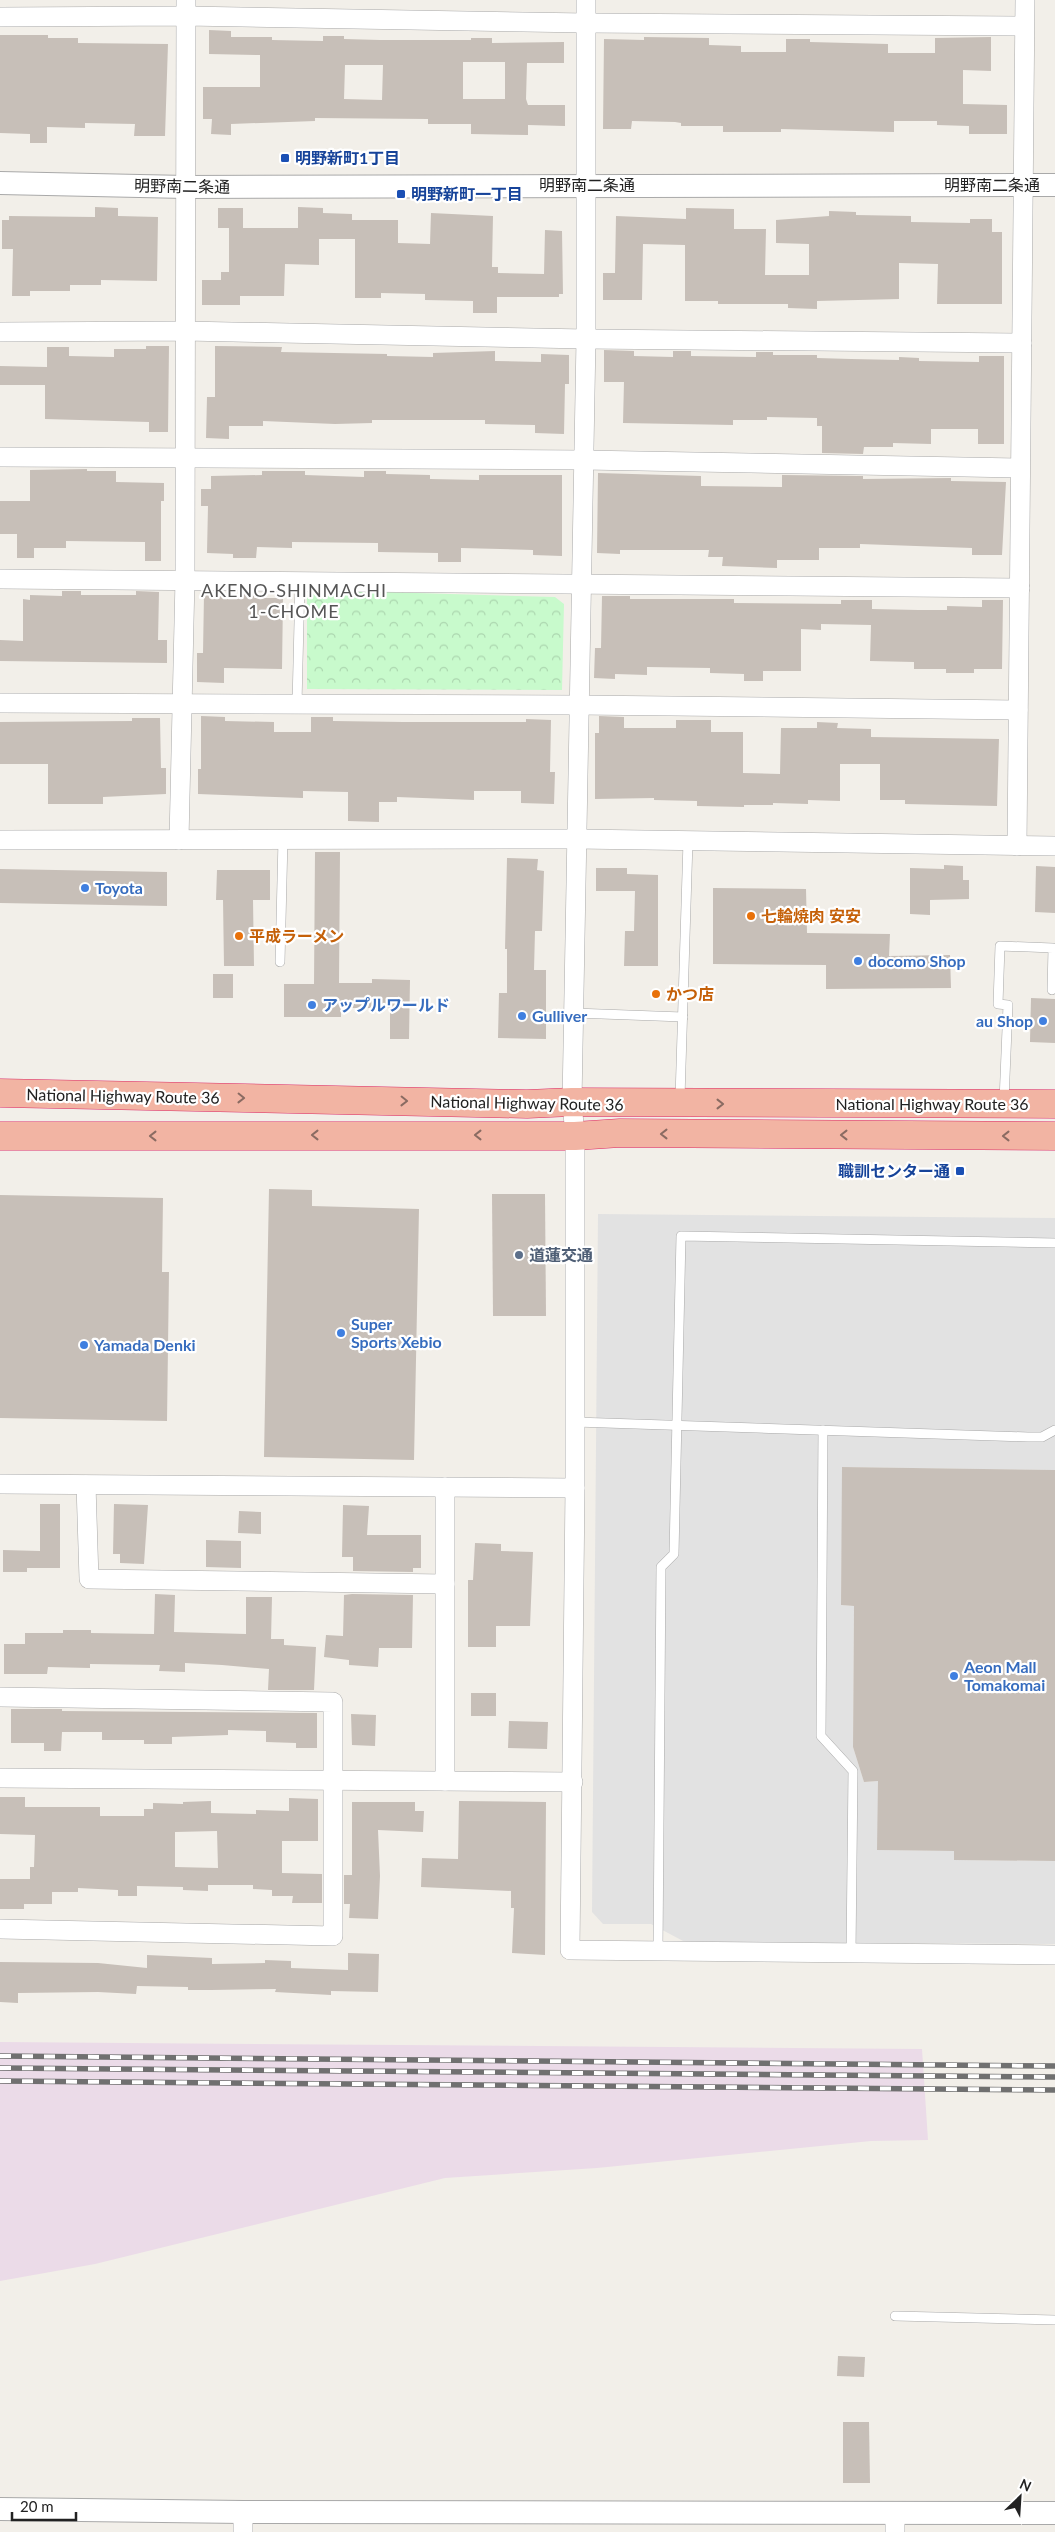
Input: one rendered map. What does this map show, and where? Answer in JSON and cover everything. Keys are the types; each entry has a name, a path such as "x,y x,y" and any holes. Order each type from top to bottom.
{"highway":[{"name":"National Highway Route 36","path":"0,1093 527,1104 572,1102 680,1104 1055,1104"},
{"name":"National Highway Route 36","path":"0,1136 576,1136 620,1133 1055,1136"}],"street":[{"path":"586,0 586,339 572,1102 576,1136 575,1488 570,1950 1055,1955"},
{"path":"1017,846 1025,0"},
{"path":"179,840 184,704 186,8"},
{"path":"0,17 186,8 586,24 1024,26"},
{"name":"明野南二条通","path":"0,183 186,187 1055,185"},
{"path":"0,332 185,331 586,339 1022,343"},
{"path":"0,457 584,460 1020,468"},
{"path":"0,579 185,579 582,585 1020,588"},
{"path":"0,702 578,705 1018,710"},
{"path":"0,840 577,839 1055,846"},
{"path":"0,1484 575,1488"},
{"path":"86,1484 89,1579 445,1584"},
{"path":"445,1487 445,1781"},
{"path":"0,1697 333,1702 334,1780 333,1936 0,1928"},
{"path":"0,1778 572,1782"},
{"path":"0,2509 243,2522 895,2522 1055,2514"}],"lane":[{"path":"298,704 300,581"},
{"path":"280,962 283,839"},
{"path":"680,1104 688,840"},
{"path":"1004,1104 1008,1005 998,1004 1000,946 1053,948 1052,990"},
{"path":"574,1013 683,1017"},
{"path":"658,1951 660,1567 674,1554 681,1236 1055,1243"},
{"path":"575,1422 1042,1437 1055,1430"},
{"path":"823,1430 821,1736 853,1771 851,1953"},
{"path":"895,2316 1055,2320"}],"shaded area":[{"path":"598,1214 1055,1218 1055,1470 843,1467 841,1605 854,1606 853,1747 864,1782 878,1781 878,1850 954,1851 954,1860 1055,1861 1055,1944 685,1942 651,1924 603,1924 592,1912"},
{"path":"0,2042 922,2049 928,2140 871,2141 597,2168 445,2178 95,2264 0,2281"}],"green space":[{"path":"314,590 555,597 564,604 562,690 307,689 307,598"}],"building":[{"path":"209,30 231,31 231,37 272,37 272,40 323,41 323,36 344,36 344,39 380,40 471,40 471,38 492,38 492,43 564,42 564,63 527,63 526,99 528,105 565,105 565,126 528,125 528,135 471,134 471,124 428,124 428,119 315,118 315,121 231,124 231,135 211,134 212,119 203,119 203,87 260,87 260,55 209,54","holes":["463,62 505,62 505,99 463,99","345,65 383,65 382,100 344,99"]},
{"path":"0,35 48,35 48,38 78,38 78,43 168,44 165,136 134,136 135,124 85,123 85,128 47,127 47,143 30,143 30,134 0,133"},
{"path":"644,37 709,38 709,45 741,46 741,52 786,52 786,39 810,39 810,42 888,44 888,53 935,53 935,38 991,37 991,71 963,70 963,104 1007,105 1007,134 969,134 969,126 937,125 937,121 894,121 894,132 781,129 781,132 723,132 723,126 681,126 681,123 675,122 632,121 631,129 603,129 604,39 644,40"},
{"path":"95,207 118,208 118,216 158,217 157,281 101,280 101,285 70,285 70,291 30,291 30,296 12,296 13,249 2,249 2,220 9,220 9,216 95,217"},
{"path":"298,207 323,208 323,213 352,214 352,220 398,220 398,243 430,244 431,213 493,216 492,267 498,267 498,273 544,274 545,230 562,231 563,294 559,294 559,297 497,297 497,313 473,313 473,301 425,300 425,294 381,293 381,298 355,298 355,239 319,239 319,265 285,264 284,296 240,296 240,305 202,305 202,280 221,280 221,272 229,272 229,228 218,228 218,208 243,208 243,228 298,228"},
{"path":"686,208 734,209 734,229 766,229 765,275 809,275 809,244 776,243 776,220 829,216 829,211 856,212 856,215 911,216 911,222 970,223 970,219 992,219 992,232 1002,232 1002,304 937,304 938,264 899,263 899,299 817,301 817,309 788,308 788,304 718,304 718,301 685,301 685,245 643,244 642,300 603,300 603,273 615,273 616,216 686,219"},
{"path":"146,346 169,346 168,432 149,432 149,422 45,419 45,385 0,385 0,366 47,367 47,347 69,347 69,356 114,357 114,349 146,349"},
{"path":"215,346 282,347 281,352 433,357 433,353 495,351 495,361 541,362 541,354 569,355 569,384 565,384 564,434 535,433 535,425 485,424 485,420 372,420 372,423 335,424 263,421 263,426 229,426 229,439 206,438 207,397 215,397"},
{"path":"604,350 634,351 634,356 673,357 673,351 691,351 691,356 756,357 756,352 773,352 773,355 817,355 817,358 899,360 899,357 919,358 919,361 979,362 979,356 1004,356 1004,444 978,444 978,429 931,429 931,444 893,443 893,447 864,447 863,454 822,453 822,426 817,426 817,418 767,417 767,420 733,420 733,425 623,423 624,382 604,382"},
{"path":"87,469 87,471 116,471 116,482 164,483 164,501 161,501 161,561 145,561 145,542 66,541 66,548 34,548 34,558 17,558 17,534 0,534 0,501 30,501 30,470"},
{"path":"262,471 305,471 305,475 364,477 364,471 386,471 386,474 430,475 430,479 479,480 479,475 562,475 562,556 533,555 533,550 461,548 461,562 438,562 438,553 378,552 378,543 292,542 292,548 257,547 256,558 233,558 233,554 207,553 208,506 201,506 201,489 211,489 211,476 262,475"},
{"path":"598,473 701,476 701,486 782,487 782,475 863,476 863,479 951,478 951,481 1006,482 1002,555 972,555 972,548 860,544 860,548 819,548 819,560 777,560 777,568 722,566 723,557 708,557 709,550 620,550 620,554 597,553"},
{"path":"62,591 81,591 81,595 136,595 136,591 159,592 158,640 167,640 167,663 0,661 0,640 23,641 23,599 30,600 30,595 62,596"},
{"path":"204,594 255,594 254,598 283,598 282,669 224,668 224,683 197,682 197,653 203,653"},
{"path":"602,596 630,596 630,599 734,599 734,603 841,604 841,600 872,600 872,609 918,610 947,610 947,606 982,607 982,600 1003,600 1002,669 974,669 974,673 946,673 946,669 914,669 914,662 870,661 871,625 821,624 821,630 801,629 801,671 763,671 763,681 744,681 744,674 710,673 710,668 647,667 647,675 615,674 615,679 594,678 595,648 601,648"},
{"path":"201,716 225,717 225,721 274,722 274,732 311,732 311,717 333,717 333,721 403,722 526,722 526,719 551,720 550,772 555,772 554,804 521,803 521,791 474,791 474,800 397,797 397,802 379,802 379,822 348,821 348,792 303,791 303,798 198,794 198,769 201,769"},
{"path":"599,716 624,717 624,728 676,728 676,720 711,720 711,732 743,732 743,773 780,774 781,728 817,728 817,722 838,723 837,728 871,729 871,737 999,739 997,806 905,804 905,800 880,800 880,764 840,764 840,801 808,800 808,804 773,803 773,805 744,805 744,807 697,806 697,801 654,800 654,798 595,799 595,733 599,733"},
{"path":"132,718 160,718 161,768 166,768 166,794 103,797 103,804 48,804 48,764 0,764 0,722 132,721"},
{"path":"315,852 340,852 339,983 372,983 372,979 410,980 409,1039 390,1039 390,1008 341,1008 341,1017 284,1017 284,984 314,984"},
{"path":"507,858 538,859 537,870 544,871 542,931 535,931 534,970 546,970 546,1039 498,1038 499,993 507,993 507,949 505,949"},
{"path":"944,865 963,866 963,880 969,880 969,899 930,900 930,915 910,914 910,868 944,869"},
{"path":"1036,866 1055,867 1055,913 1035,912"},
{"path":"596,868 627,868 627,874 658,875 658,966 624,966 625,931 634,931 635,891 596,891"},
{"name":"Toyota","path":"0,869 167,872 167,906 0,903"},
{"path":"217,870 270,870 270,900 253,900 254,966 224,966 223,900 216,900"},
{"path":"713,888 806,889 807,933 890,934 889,956 950,955 951,988 826,989 826,965 713,964"},
{"path":"213,974 233,974 233,998 213,998"},
{"name":"au Shop","path":"1031,998 1055,999 1055,1043 1030,1042"},
{"name":"Super Sports Xebio","path":"269,1189 312,1190 312,1206 419,1209 414,1460 264,1457"},
{"name":"道蓮交通","path":"492,1194 545,1194 546,1316 493,1316"},
{"name":"Yamada Denki","path":"0,1195 163,1198 162,1272 169,1272 167,1421 0,1418"},
{"name":"Aeon Mall Tomakomai","path":"842,1467 1055,1470 1055,1861 954,1860 954,1851 877,1850 878,1781 864,1782 853,1747 854,1606 841,1605"},
{"path":"40,1504 60,1504 60,1568 27,1568 27,1572 3,1572 3,1550 40,1551"},
{"path":"114,1504 148,1505 144,1564 120,1563 120,1554 113,1554"},
{"path":"343,1505 369,1506 367,1535 421,1535 421,1568 413,1568 413,1572 353,1571 353,1557 342,1557"},
{"path":"239,1511 261,1512 261,1534 238,1533"},
{"path":"206,1540 241,1541 241,1568 206,1567"},
{"path":"475,1543 501,1544 501,1551 533,1552 530,1626 496,1626 496,1647 468,1647 468,1580 473,1580"},
{"path":"155,1594 175,1595 174,1632 246,1634 246,1597 272,1597 271,1639 284,1639 284,1645 316,1647 314,1690 268,1690 269,1669 185,1663 185,1672 159,1671 160,1665 90,1664 90,1668 48,1667 47,1674 4,1674 4,1644 25,1644 25,1633 63,1633 63,1630 91,1630 91,1633 154,1634"},
{"path":"344,1595 413,1595 412,1648 379,1648 378,1667 349,1665 349,1660 324,1657 326,1635 343,1636"},
{"path":"471,1693 496,1693 496,1716 471,1716"},
{"path":"11,1709 317,1713 317,1748 296,1748 296,1743 266,1742 266,1731 228,1730 228,1735 172,1737 172,1744 144,1744 144,1740 102,1740 102,1732 62,1732 61,1751 44,1751 44,1743 11,1743"},
{"path":"351,1714 376,1715 375,1746 352,1745"},
{"path":"509,1721 548,1722 547,1749 508,1748"},
{"path":"0,1797 25,1797 25,1807 100,1807 100,1816 144,1816 144,1809 153,1809 153,1803 183,1804 183,1802 211,1801 211,1813 256,1814 256,1810 289,1811 289,1798 318,1799 318,1841 282,1841 282,1873 322,1874 322,1903 292,1903 293,1896 272,1896 272,1890 253,1889 253,1885 208,1885 208,1891 183,1890 183,1887 137,1886 137,1896 118,1896 118,1890 78,1888 78,1892 52,1892 52,1904 24,1904 24,1909 0,1909 0,1879 30,1879 30,1867 34,1867 35,1835 0,1834","holes":["217,1831 218,1868 175,1867 175,1832"]},
{"path":"459,1801 546,1802 545,1955 512,1953 514,1908 511,1908 511,1891 421,1887 422,1858 458,1859"},
{"path":"352,1802 415,1802 415,1811 424,1811 423,1832 378,1830 380,1876 378,1919 349,1918 350,1904 344,1904 344,1875 352,1875"},
{"path":"348,1953 379,1954 378,1992 331,1991 331,1995 275,1992 276,1989 188,1990 188,1987 137,1986 136,1994 98,1992 18,1993 18,2003 0,2002 0,1962 98,1963 147,1968 147,1955 212,1958 212,1964 265,1963 265,1960 291,1961 291,1968 348,1970"},
{"path":"838,2356 865,2357 864,2377 837,2376"},
{"path":"843,2422 869,2422 870,2483 843,2483"}],"railway":[{"path":"0,2056 1055,2066"},
{"path":"0,2068 1055,2077"},
{"path":"0,2081 1055,2090"}],"place":[{"name":"明野新町1丁目","path":"285,158"},
{"name":"明野新町一丁目","path":"401,194"},
{"name":"Toyota","path":"85,888"},
{"name":"七輪焼肉 安安","path":"751,916"},
{"name":"平成ラーメン","path":"239,936"},
{"name":"docomo Shop","path":"858,961"},
{"name":"かつ店","path":"656,994"},
{"name":"アップルワールド","path":"312,1005"},
{"name":"Gulliver","path":"522,1016"},
{"name":"au Shop","path":"1043,1021"},
{"name":"職訓センター通","path":"960,1171"},
{"name":"道蓮交通","path":"519,1255"},
{"name":"Super Sports Xebio","path":"341,1333"},
{"name":"Yamada Denki","path":"84,1345"},
{"name":"Aeon Mall Tomakomai","path":"954,1676"}],"district":[{"name":"AKENO-SHINMACHI 1-CHOME","path":"294,601"}]}
